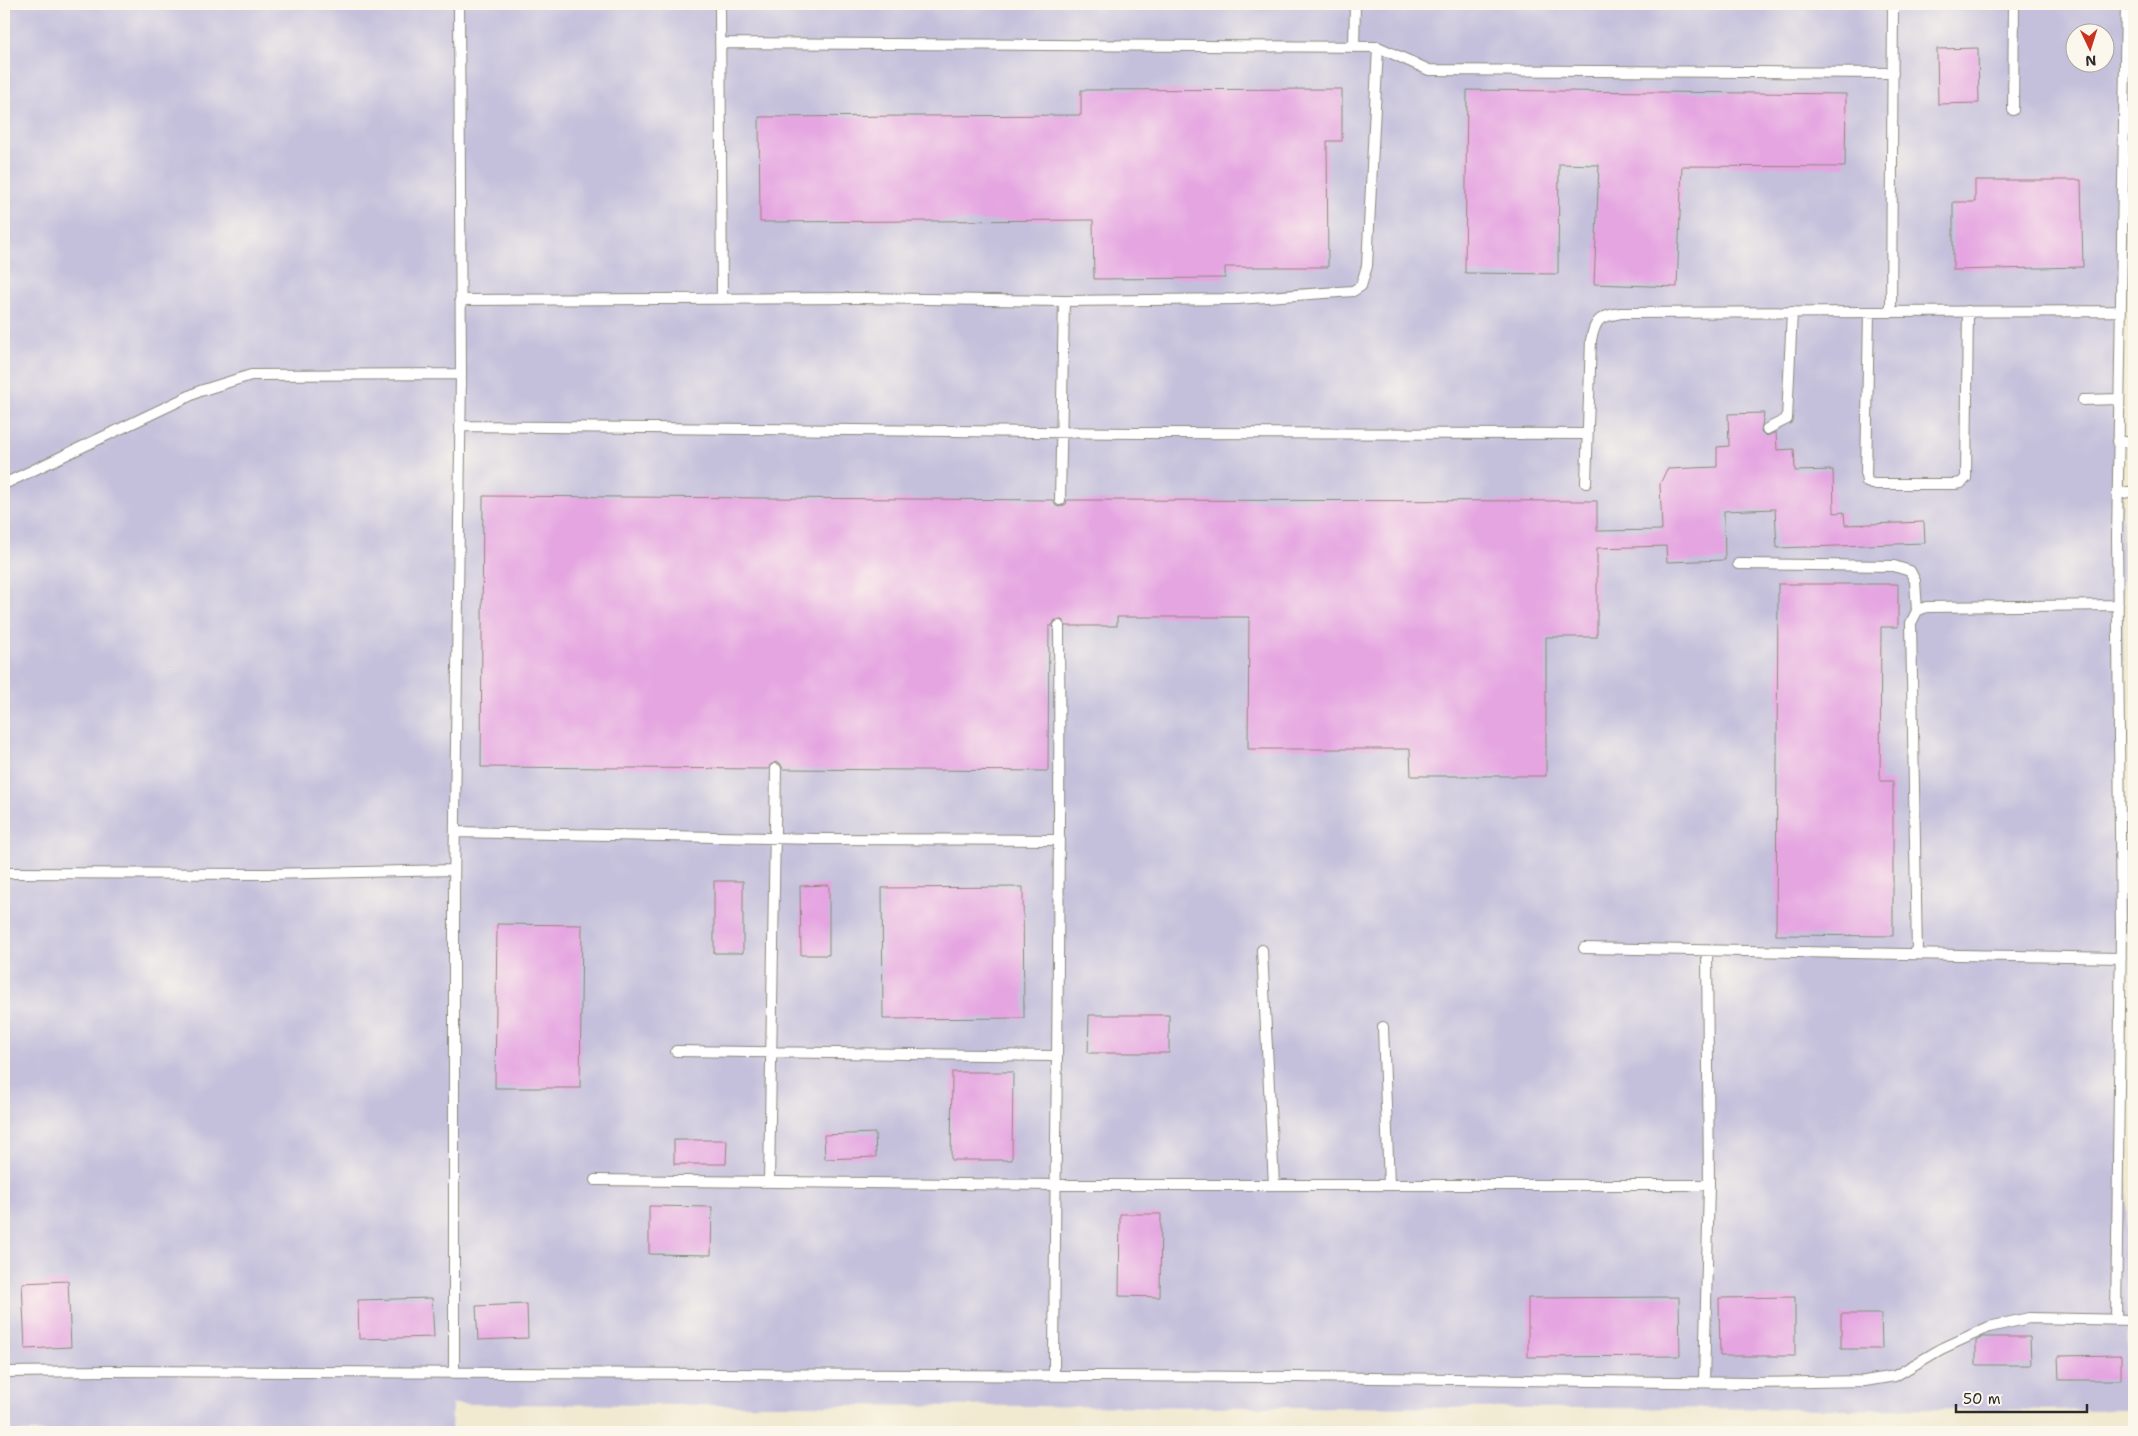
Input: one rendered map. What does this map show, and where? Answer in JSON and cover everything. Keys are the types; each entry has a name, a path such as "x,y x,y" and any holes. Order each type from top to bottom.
{"lane":[{"path":"454,1372 454,870 461,374 459,4"},
{"path":"720,4 722,299"},
{"path":"1354,47 1355,4"},
{"path":"1891,312 1893,4"},
{"path":"2013,110 2014,4"},
{"path":"2116,1320 2121,958 2117,494 2126,4"},
{"path":"720,44 1378,47 1428,70 1893,73"},
{"path":"460,300 1064,301 1237,299 1353,291 1361,286 1367,266 1378,47"},
{"path":"1060,500 1064,301"},
{"path":"1586,483 1591,340 1594,324 1602,316 1621,313 2121,311"},
{"path":"1767,429 1787,419 1792,312"},
{"path":"1869,312 1867,482 1873,484 1955,484 1961,483 1966,478 1968,312"},
{"path":"4,484 200,391 251,375 461,374"},
{"path":"2084,400 2119,399"},
{"path":"460,426 1060,432 1588,434"},
{"path":"2118,441 2134,443"},
{"path":"2117,494 2134,491"},
{"path":"1738,564 1894,566 1910,571 1915,581 1917,611 1911,623 1917,954"},
{"path":"1917,611 1926,607 2118,605"},
{"path":"1054,1375 1056,1056 1060,840 1059,626"},
{"path":"769,1182 776,769"},
{"path":"455,832 775,838 1060,840"},
{"path":"4,873 267,874 454,870"},
{"path":"1584,948 2121,958"},
{"path":"1262,950 1274,1185"},
{"path":"1704,1382 1709,1185 1707,951"},
{"path":"1383,1028 1390,1185"},
{"path":"676,1052 1056,1056"},
{"path":"595,1180 1055,1185 1709,1185"},
{"path":"4,1372 111,1370 1054,1375 1704,1382 1865,1381 1895,1376 1941,1349 1990,1327 2029,1318 2134,1320"}],"shaded area":[{"path":"4,4 2131,4 2121,311 2128,1410 452,1404 451,1432 4,1432"},
{"path":"1177,1430 1545,1432 1177,1432"}],"building":[{"path":"1978,48 1979,103 1938,104 1937,49"},
{"path":"1342,89 1342,141 1327,141 1328,267 1225,267 1225,278 1094,279 1093,220 760,222 759,117 1081,115 1081,90"},
{"path":"1467,90 1846,94 1845,167 1682,166 1677,287 1594,284 1599,165 1559,164 1558,274 1465,273"},
{"path":"1975,180 2081,180 2083,267 1953,270 1953,202 1975,202"},
{"path":"1764,413 1761,432 1767,436 1776,432 1777,450 1794,449 1795,471 1833,470 1834,513 1844,512 1845,525 1924,522 1925,543 1777,548 1775,509 1724,511 1725,560 1667,562 1666,546 1597,548 1597,637 1546,637 1546,776 1411,776 1410,749 1248,749 1249,617 1117,617 1117,626 1066,626 1062,620 1055,620 1052,626 1049,626 1048,771 783,769 780,763 776,762 770,765 769,769 481,767 483,496 1053,500 1056,506 1060,507 1066,504 1067,500 1597,501 1597,531 1662,530 1660,484 1667,469 1717,467 1717,447 1729,446 1728,414"},
{"path":"1778,584 1898,584 1898,627 1881,627 1880,781 1893,781 1893,936 1776,935"},
{"path":"714,881 743,881 743,953 714,953"},
{"path":"829,885 829,955 801,955 800,886"},
{"path":"1023,887 1024,1018 883,1019 882,888"},
{"path":"497,924 582,925 580,1088 495,1088"},
{"path":"1089,1015 1169,1015 1169,1053 1088,1053"},
{"path":"952,1072 1013,1072 1012,1160 951,1160"},
{"path":"875,1133 876,1157 825,1159 824,1135"},
{"path":"674,1140 727,1140 726,1164 674,1164"},
{"path":"649,1206 712,1207 711,1255 649,1254"},
{"path":"1120,1214 1161,1214 1160,1297 1119,1296"},
{"path":"68,1281 71,1347 25,1349 22,1283"},
{"path":"1679,1297 1680,1356 1528,1357 1528,1298"},
{"path":"1795,1297 1795,1356 1720,1356 1719,1298"},
{"path":"432,1298 434,1337 359,1339 358,1300"},
{"path":"527,1304 528,1338 478,1340 476,1306"},
{"path":"1841,1314 1881,1314 1882,1349 1841,1349"},
{"path":"1983,1337 2030,1337 2031,1365 1976,1365 1976,1341"},
{"path":"2121,1355 2121,1380 2059,1380 2058,1356"}]}
